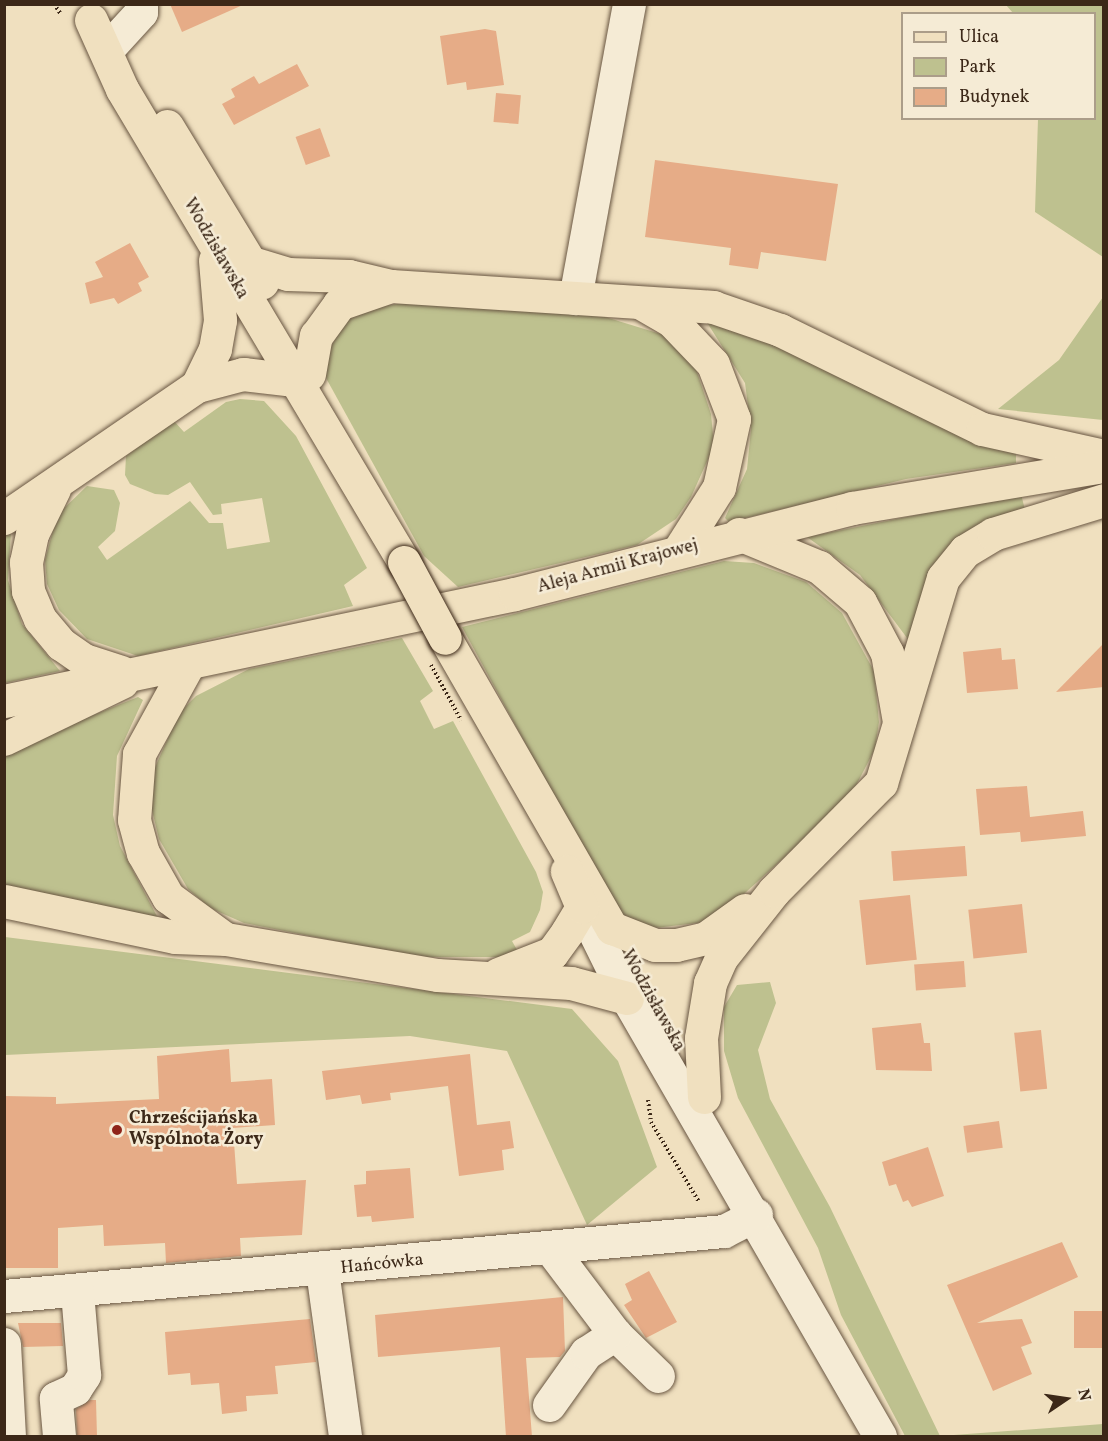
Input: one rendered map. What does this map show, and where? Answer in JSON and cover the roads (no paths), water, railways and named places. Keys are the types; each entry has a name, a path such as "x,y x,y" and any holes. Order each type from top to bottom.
{"main road":[{"name":"Wodzisławska","path":"86,12 201,176 252,263 301,377"},
{"name":"Wodzisławska","path":"86,12 122,89 213,246 301,377 404,562 545,819 582,907"},
{"path":"197,386 215,350 220,320 213,246"},
{"path":"252,263 288,274 348,276 391,286 712,307 780,330 982,429 1104,456"},
{"path":"4,518 54,489 197,386 243,374 301,377 316,336 339,303 391,286"},
{"path":"639,302 672,321 713,364 734,419 719,487 679,550"},
{"name":"Aleja Armii Krajowej","path":"4,701 86,680 134,675 515,594 739,534 940,490 1104,466"},
{"path":"54,489 26,562 28,591 40,619 84,660 134,675"},
{"path":"704,1097 701,1038 710,982 721,958 774,891 873,794 916,678 935,594 953,564 993,534 1104,500"},
{"path":"739,534 819,567 860,602 887,653 899,722"},
{"path":"189,663 139,754 134,820 143,853 168,897 225,939"},
{"name":"Aleja Armii Krajowej","path":"4,739 134,675"},
{"name":"Wodzisławska","path":"545,819 588,879 612,928"},
{"path":"612,928 655,945 676,945 706,938 774,891"},
{"path":"4,901 175,937 225,939 348,964 571,983 627,998"},
{"path":"488,976 552,953 582,907"}],"street":[{"path":"110,46 141,12 141,4"},
{"path":"575,298 629,4"},
{"name":"Wodzisławska","path":"582,907 627,998 749,1203 880,1437"},
{"name":"Wodzisławska","path":"612,928 704,1097 749,1203"},
{"name":"Hańcówka","path":"4,1296 322,1270 724,1231 749,1203"},
{"path":"550,1248 615,1334 658,1376"},
{"path":"322,1270 345,1437"},
{"path":"59,1437 56,1398 75,1389 84,1375 77,1291"},
{"path":"549,1405 586,1353 615,1334"},
{"path":"4,1344 9,1437"}],"place":[{"name":"Chrześcijańska Wspólnota Żory","path":"117,1130"}]}
